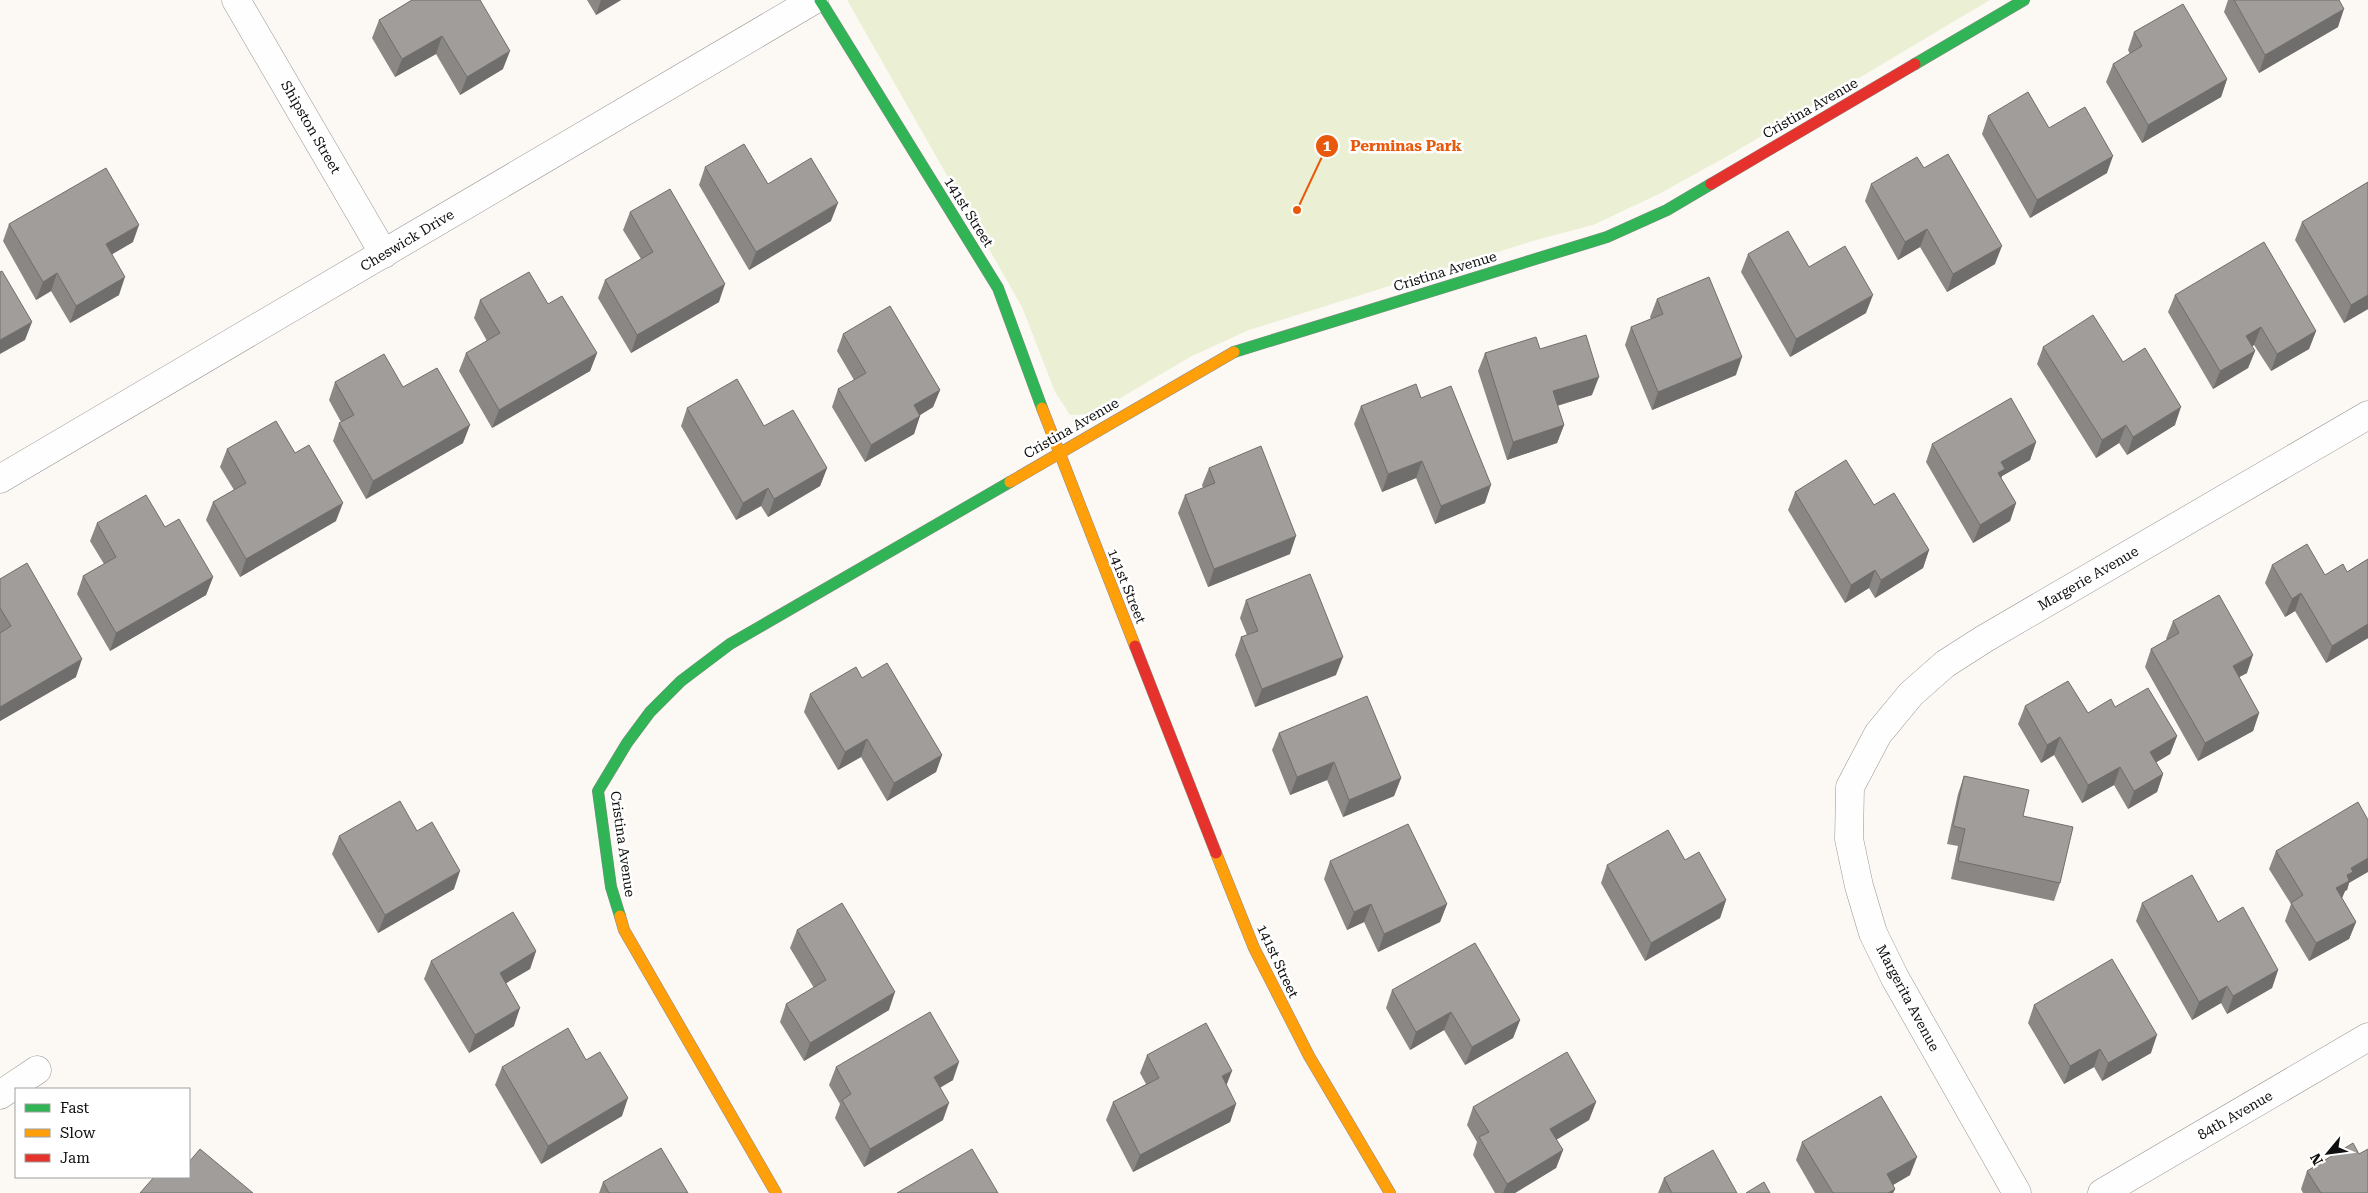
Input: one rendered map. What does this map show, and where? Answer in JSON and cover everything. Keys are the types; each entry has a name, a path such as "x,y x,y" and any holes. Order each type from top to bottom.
{"street":[{"name":"Shipston Street","path":"236,0 384,254"},
{"name":"Cheswick Drive","path":"0,480 814,0"},
{"name":"141st Street","path":"820,0 998,288 1058,453 1254,948 1309,1056 1390,1193"},
{"name":"Cristina Avenue","path":"776,1193 624,930 611,887 598,790 627,743 650,712 681,681 730,644 1237,350 1607,237 1667,210 2024,0"},
{"name":"Margerie Avenue","path":"1850,787 1878,734 1912,694 1945,664 1984,638 2368,415"},
{"name":"Margerita Avenue","path":"1850,787 1850,839 1859,886 1873,934 1895,978 2017,1193"},
{"name":"84th Avenue","path":"2102,1193 2368,1037"},
{"path":"0,1095 37,1070"}],"green space":[{"path":"847,0 1990,0 1733,153 1659,194 1593,225 1536,240 1249,330 1192,356 1093,414 1070,415 1055,392 1022,307"}],"building":[{"path":"412,0 480,0 510,51 467,77 442,36 402,59 379,20"},
{"path":"2234,0 2339,0 2344,9 2265,55"},
{"path":"2183,4 2227,79 2148,125 2113,64 2142,46 2134,32"},
{"path":"2028,92 2049,128 2085,107 2113,156 2037,200 1988,116"},
{"path":"744,144 768,184 811,158 838,203 756,252 705,167"},
{"path":"1948,154 2002,246 1953,274 1927,229 1905,242 1871,184 1917,157 1924,168"},
{"path":"106,168 139,225 106,244 125,277 76,306 57,273 43,282 9,224"},
{"path":"2368,182 2368,295 2351,305 2302,222"},
{"path":"670,189 725,284 637,335 605,280 653,252 630,212"},
{"path":"1788,231 1809,267 1845,246 1873,295 1796,339 1748,254"},
{"path":"2264,242 2316,331 2277,354 2261,327 2246,336 2255,351 2220,371 2175,295"},
{"path":"2,271 32,322 0,340 0,272"},
{"path":"529,272 548,304 562,296 597,353 499,410 466,353 500,333 480,300"},
{"path":"1709,277 1742,357 1658,392 1631,327 1663,314 1657,299"},
{"path":"890,306 940,390 914,405 920,416 871,445 838,389 866,373 843,334"},
{"path":"2093,315 2123,362 2145,348 2181,407 2133,437 2126,425 2102,440 2043,347"},
{"path":"1586,335 1599,377 1553,391 1564,425 1513,442 1485,353 1536,337 1540,349"},
{"path":"384,354 403,387 437,368 470,425 373,481 339,423 354,415 335,382"},
{"path":"737,379 764,426 793,410 827,468 774,499 768,488 743,503 687,408"},
{"path":"1416,384 1421,398 1451,386 1491,485 1441,506 1422,461 1388,474 1361,406"},
{"path":"2011,398 2036,442 2001,462 2005,469 1998,473 2016,503 1980,525 1932,444"},
{"path":"276,421 295,453 309,445 343,503 246,559 213,502 246,483 227,449"},
{"path":"1261,446 1296,536 1214,569 1185,495 1215,483 1209,468"},
{"path":"1846,460 1874,505 1894,493 1929,550 1881,580 1875,570 1851,585 1795,492"},
{"path":"146,495 165,527 179,519 213,577 116,633 83,576 116,557 97,523"},
{"path":"2307,544 2325,575 2343,564 2347,572 2368,559 2368,624 2332,646 2301,593 2292,599 2272,565"},
{"path":"27,563 82,659 0,707 0,633 11,626 0,608 0,579"},
{"path":"1310,574 1343,657 1262,689 1241,637 1258,631 1246,600"},
{"path":"2219,595 2253,655 2233,666 2259,713 2205,743 2151,649 2179,633 2173,621"},
{"path":"887,663 942,755 894,783 867,739 845,752 810,694 856,667 862,678"},
{"path":"2068,681 2088,713 2111,699 2115,707 2148,688 2177,736 2150,752 2163,774 2134,791 2120,767 2088,785 2060,737 2047,745 2025,706"},
{"path":"1367,696 1401,778 1349,800 1334,762 1297,777 1279,733"},
{"path":"1964,776 2029,790 2023,816 2073,827 2060,883 1958,861 1965,829 1953,826"},
{"path":"400,801 417,831 432,822 460,871 385,915 339,836"},
{"path":"2358,802 2368,820 2368,858 2351,868 2353,872 2347,875 2349,881 2336,888 2356,922 2316,943 2291,903 2303,895 2276,851"},
{"path":"1408,824 1447,904 1384,934 1371,904 1354,912 1330,861"},
{"path":"1668,830 1685,860 1699,852 1726,900 1651,943 1607,865"},
{"path":"2192,875 2218,922 2243,907 2278,970 2233,996 2227,986 2199,1002 2142,903"},
{"path":"842,903 895,992 810,1043 786,1004 826,980 797,930"},
{"path":"513,912 536,951 500,973 520,1008 475,1035 431,961"},
{"path":"1475,943 1520,1020 1472,1047 1451,1012 1416,1032 1392,990"},
{"path":"2112,959 2157,1035 2108,1063 2100,1049 2070,1066 2034,1005"},
{"path":"930,1012 959,1062 934,1077 949,1103 870,1149 842,1100 851,1094 836,1067"},
{"path":"1206,1023 1232,1071 1222,1076 1236,1104 1140,1155 1113,1102 1159,1078 1147,1055"},
{"path":"568,1028 586,1060 600,1052 628,1098 548,1146 502,1067"},
{"path":"1567,1052 1596,1102 1550,1129 1563,1150 1507,1184 1479,1137 1489,1132 1473,1107"},
{"path":"1881,1096 1917,1157 1887,1174 1895,1189 1888,1193 1833,1193 1802,1142"},
{"path":"2353,1143 2359,1154 2368,1149 2368,1193 2321,1193 2307,1171"},
{"path":"661,1148 688,1193 609,1193 603,1182"},
{"path":"200,1149 253,1193 140,1193 153,1178 190,1178 190,1161"},
{"path":"972,1149 998,1193 897,1193"},
{"path":"1713,1150 1737,1193 1672,1193 1664,1178"},
{"path":"1764,1182 1770,1193 1746,1193"}],"traffic: fast":[{"path":"820,0 998,288 1042,408"},
{"path":"1915,64 2024,0"},
{"path":"1234,352 1607,237 1667,210 1711,184"},
{"path":"620,916 611,887 598,791 627,743 650,712 681,681 730,644 1010,482"}],"traffic: slow":[{"path":"1010,482 1234,352"},
{"path":"1042,408 1135,646"},
{"path":"1216,853 1254,948 1309,1056 1390,1193"},
{"path":"620,916 624,930 776,1193"}],"traffic: jam":[{"path":"1711,184 1915,64"},
{"path":"1135,646 1216,853"}],"place":[{"name":"Perminas Park","path":"1297,210"}]}
